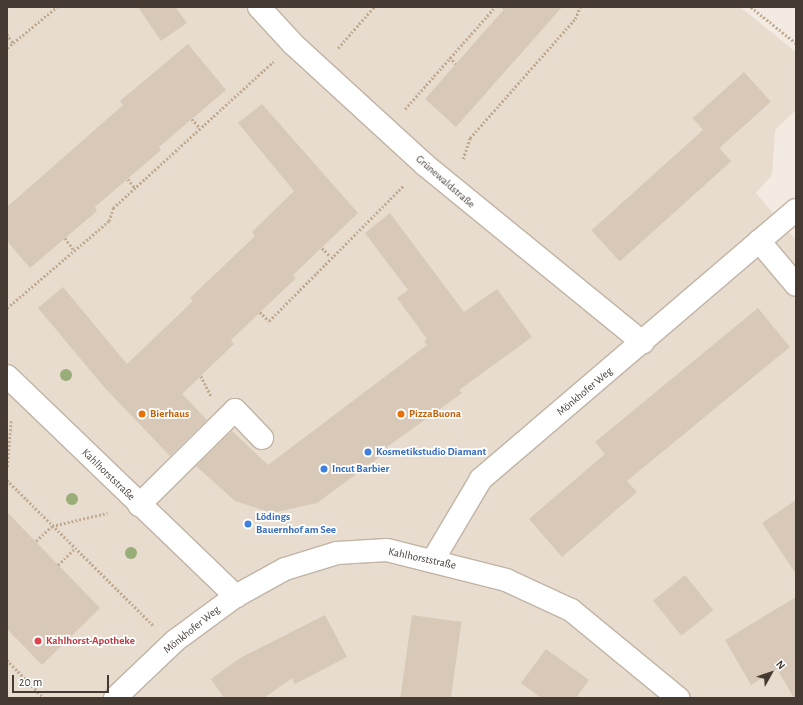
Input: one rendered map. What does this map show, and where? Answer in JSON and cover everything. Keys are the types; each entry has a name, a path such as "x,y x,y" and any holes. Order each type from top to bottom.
{"street":[{"name":"Grünewaldstraße","path":"259,7 293,44 386,131 459,195 643,343"},
{"name":"Mönkhofer Weg","path":"433,560 481,479 643,343 796,210"},
{"path":"759,241 796,285"},
{"name":"Kahlhorststraße","path":"10,380 139,505 236,596 285,569 337,553 387,550 433,560 506,580 571,610 678,698"},
{"path":"139,505 235,410 262,438"},
{"name":"Mönkhofer Weg","path":"115,698 176,640 236,596"}],"path":[{"path":"7,48 57,7"},
{"path":"323,72 342,41 374,7"},
{"path":"386,131 495,7"},
{"path":"459,195 462,161 470,138 571,24 580,7"},
{"path":"751,7 796,44"},
{"path":"7,34 13,43"},
{"path":"7,308 109,221 114,208 293,44"},
{"path":"450,57 456,64"},
{"path":"192,119 200,128"},
{"path":"260,312 269,321 304,289 310,276 330,256 425,165"},
{"path":"128,179 135,188"},
{"path":"65,238 74,250"},
{"path":"322,248 330,256"},
{"path":"7,467 10,380"},
{"path":"7,480 141,617 176,640"},
{"path":"36,542 52,526 139,505"},
{"path":"58,565 74,549"},
{"path":"7,660 44,698"}],"shaded area":[{"path":"7,7 740,7 796,52 796,110 775,130 772,175 756,193 796,240 796,698 7,698"}],"building":[{"path":"138,7 175,7 187,23 161,41"},
{"path":"506,7 562,7 456,127 425,99"},
{"path":"188,44 226,90 159,147 161,150 95,207 97,211 30,268 7,241 7,207 123,105 120,101"},
{"path":"744,72 771,102 719,148 693,118"},
{"path":"262,104 358,213 293,275 296,278 231,340 234,344 182,394 207,420 170,456 104,387 38,308 63,287 127,364 193,301 190,298 255,236 252,232 294,191 238,123"},
{"path":"703,130 731,161 620,262 592,230"},
{"path":"390,213 464,312 497,289 532,337 459,390 462,393 387,447 389,450 317,503 272,513 235,501 196,466 232,431 268,465 427,345 424,341 427,339 397,298 408,290 365,233"},
{"path":"758,308 790,347 627,481 637,492 562,557 529,519 605,454 595,442"},
{"path":"796,500 796,574 762,523"},
{"path":"7,512 100,608 42,665 7,629"},
{"path":"685,575 713,610 681,636 653,601"},
{"path":"796,597 796,698 794,698 777,669 751,685 725,640"},
{"path":"325,615 347,657 295,684 292,678 264,698 224,698 211,679 240,658"},
{"path":"412,615 462,622 451,698 400,698"},
{"path":"546,649 589,680 576,698 541,698 521,683"}],"place":[{"name":"Bierhaus","path":"142,414"},
{"name":"PizzaBuona","path":"401,414"},
{"name":"Kosmetikstudio Diamant","path":"368,452"},
{"name":"Incut Barbier","path":"324,469"},
{"name":"Lödings Bauernhof am See","path":"248,524"},
{"name":"Kahlhorst-Apotheke","path":"38,641"}]}
